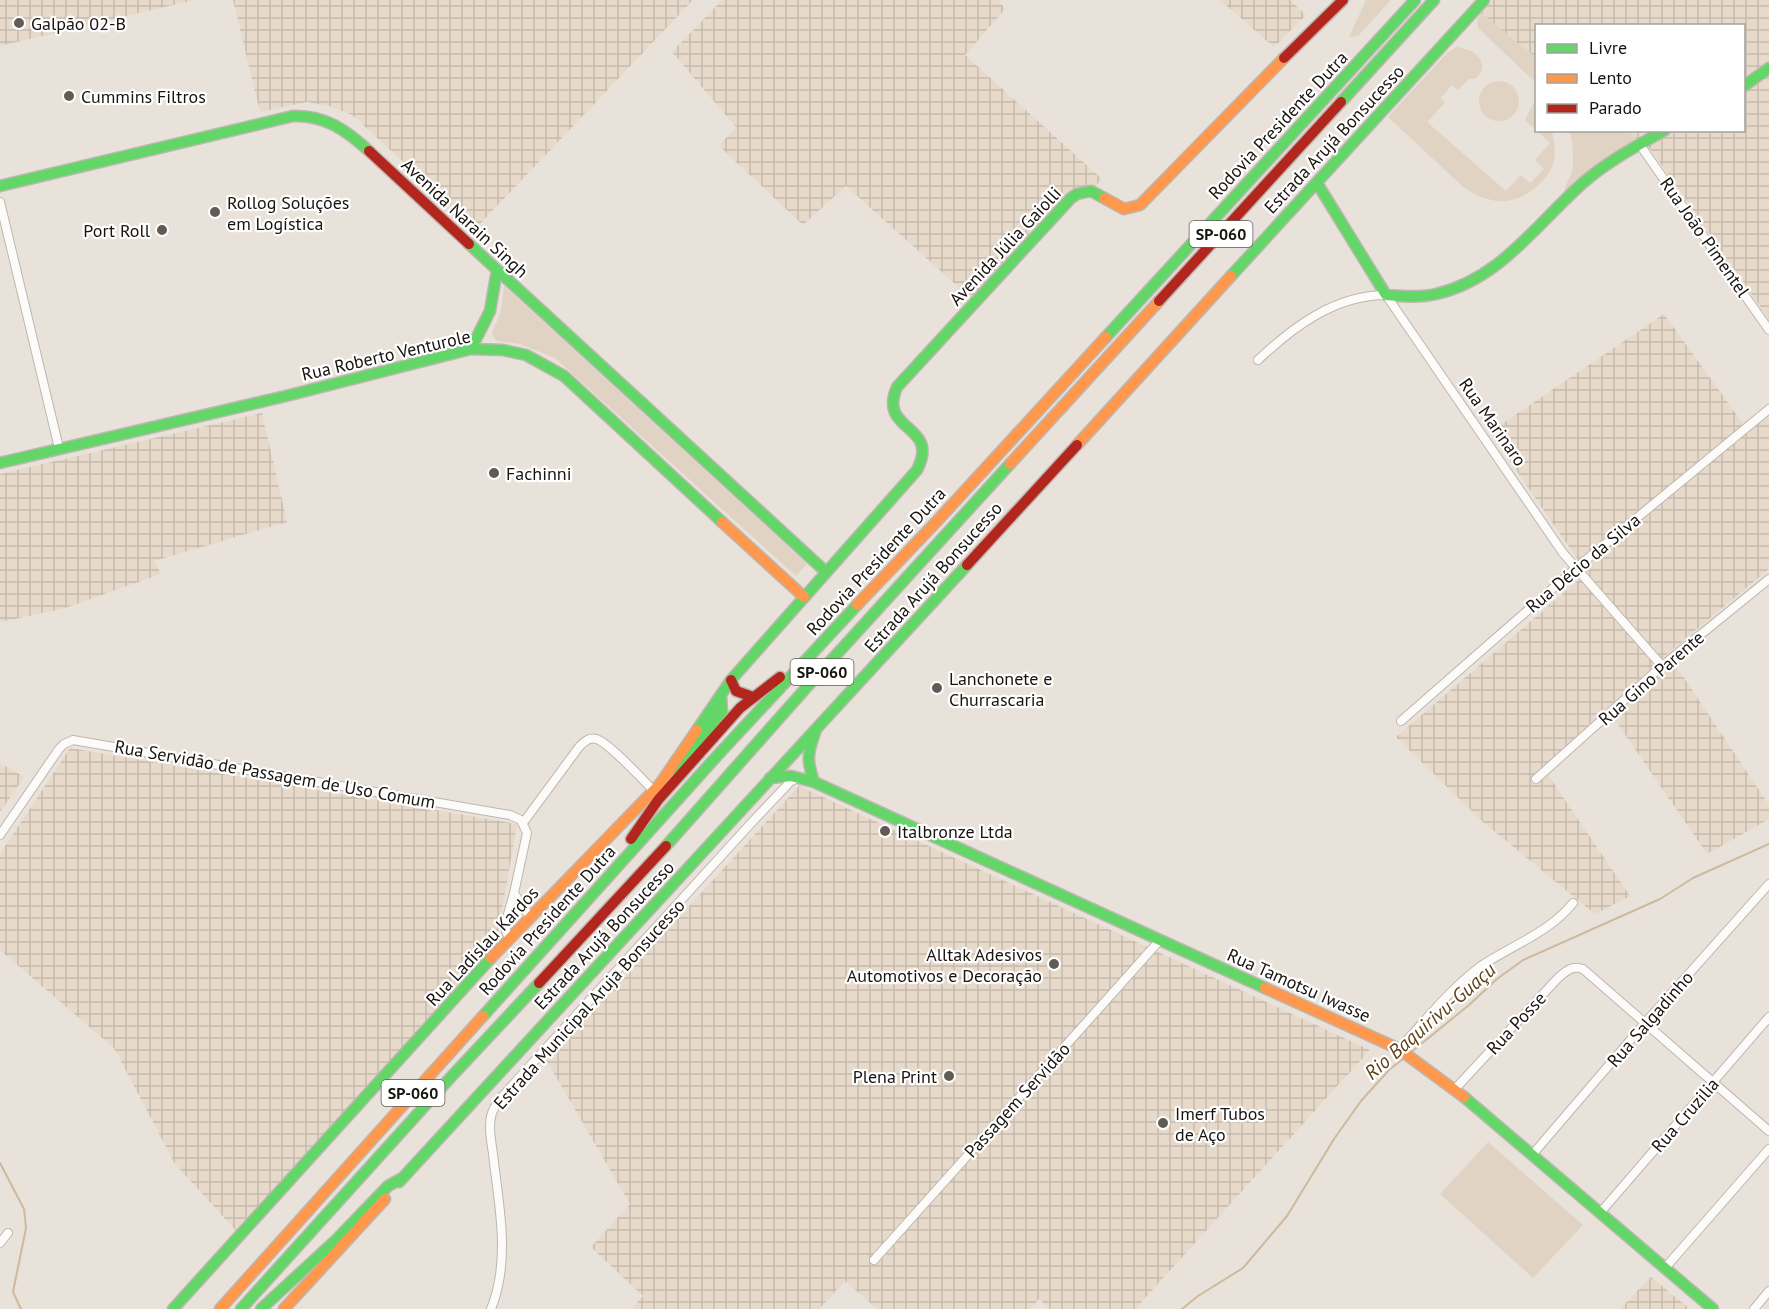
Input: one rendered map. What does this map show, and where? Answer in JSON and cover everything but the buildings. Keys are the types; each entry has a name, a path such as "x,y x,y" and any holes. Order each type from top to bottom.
{"main road":[{"name":"Avenida Júlia Gaiolli","path":"804,597 921,464 924,457 922,443 914,432 899,419 891,405 897,387 1071,198 1091,191 1124,209 1140,205 1343,0"},
{"name":"Rodovia Presidente Dutra","path":"221,1308 605,879 1415,0"},
{"name":"Rodovia Presidente Dutra","path":"241,1309 446,1082 632,885 806,688 1434,0"},
{"name":"Estrada Arujá Bonsucesso","path":"284,1309 1484,0"},
{"path":"1745,85 1769,68"},
{"name":"Avenida Narain Singh","path":"0,186 282,117 302,114 328,120 350,134 826,572"},
{"path":"1386,295 1436,294 1460,287 1479,277 1511,255 1585,182 1662,132"},
{"name":"Rua Marinaro","path":"1317,183 1386,295"},
{"path":"471,349 491,312 496,294 497,270"},
{"name":"Rua Roberto Venturole","path":"0,463 286,396 471,349 503,350 526,356 549,366 564,376 804,597"},
{"path":"753,698 736,692 731,680 804,597"},
{"path":"605,879 658,801 740,708 784,674 800,658 816,648"},
{"name":"Rua Ladislau Kardos","path":"173,1309 530,916 682,761 722,712 721,697 731,680"},
{"path":"814,782 808,752 815,738 815,731"},
{"name":"Rua Tamotsu Iwasse","path":"770,778 791,776 814,782 1399,1049 1455,1089 1713,1309"},
{"path":"645,818 656,787"},
{"path":"261,1309 336,1239 388,1186 404,1177"}],"street":[{"name":"Rua João Pimentel","path":"1640,145 1769,330"},
{"path":"0,202 59,448"},
{"path":"1258,360 1293,328 1307,320 1351,300 1386,295"},
{"name":"Rua Marinaro","path":"1386,295 1563,553 1662,666"},
{"name":"Rua Décio da Silva","path":"1401,721 1576,568 1769,409"},
{"name":"Rua Gino Parente","path":"1536,779 1662,666 1769,579"},
{"path":"509,939 506,921 527,838 523,823 579,747 595,738 656,787"},
{"name":"Rua Servidão de Passagem de Uso Comum","path":"0,835 59,748 73,740 510,815 523,823"},
{"name":"Estrada Municipal Aruja Bonsucesso","path":"491,1309 496,1298 502,1249 502,1225 491,1132 492,1113 517,1080 754,820 791,781 798,778"},
{"name":"Rua Salgadinho","path":"1532,1155 1645,1023 1769,884"},
{"path":"514,893 530,916"},
{"path":"1399,1049 1481,966 1557,921 1573,903"},
{"name":"Passagem Servidão","path":"874,1260 1160,940"},
{"name":"Rua Posse","path":"1455,1089 1558,978 1572,968 1583,969 1645,1023"},
{"name":"Rua Cruzilia","path":"1600,1212 1769,1017"},
{"path":"1645,1023 1769,1131"},
{"path":"1665,1268 1769,1149"},
{"path":"0,1243 8,1233"},
{"path":"1754,1309 1769,1292"}],"shaded area":[{"path":"0,0 194,0 0,46"},
{"path":"233,0 693,0 476,228 352,115 329,106 307,102 260,112"},
{"path":"722,0 998,0 1005,9 965,55 1102,179 1093,188 1079,191 973,300 846,186 803,225 719,146 736,127 672,52"},
{"path":"1220,0 1290,0 1306,15 1274,47"},
{"path":"1366,0 1391,0 1358,36 1349,37"},
{"path":"1493,0 1769,0 1769,319 1652,151 1628,132 1745,132 1745,24 1535,24 1535,57 1481,13"},
{"path":"1481,13 1535,57 1535,82 1478,28 1477,20"},
{"path":"1456,47 1469,50 1479,58 1482,68 1475,79 1469,79 1458,90 1452,85 1441,98 1445,103 1427,122 1506,191 1521,175 1530,183 1544,169 1535,160 1550,143 1538,132 1552,132 1554,162 1544,179 1525,195 1507,201 1498,201 1471,192 1388,117 1446,54"},
{"path":"1499,81 1513,87 1519,101 1513,115 1499,121 1485,115 1479,101 1485,87"},
{"path":"1534,103 1535,105 1535,129 1525,120"},
{"path":"1569,132 1628,132 1638,139 1634,145 1565,194 1573,161"},
{"path":"504,286 807,564 796,576 555,358 520,344 496,341 492,333 501,311"},
{"path":"1664,314 1744,425 1769,405 1769,569 1667,654 1569,743 1575,750 1548,775 1630,896 1595,914 1483,822 1396,737 1587,573 1490,432"},
{"path":"262,413 287,522 154,561 161,574 62,609 0,622 0,474"},
{"path":"1674,663 1769,805 1769,819 1707,854 1613,717"},
{"path":"70,748 517,824 495,950 238,1233 175,1164 114,1048 0,950 0,854"},
{"path":"0,763 24,777 0,812"},
{"path":"799,786 1370,1050 1135,1309 1050,1309 1039,1299 1030,1309 877,1309 845,1281 819,1309 632,1309 643,1296 591,1247 630,1204 545,1058 609,994"},
{"path":"1488,1142 1583,1225 1533,1278 1440,1194"},
{"path":"1651,1277 1690,1309 1620,1309"}],"waterway":[{"name":"Rio Baquirivu-Guaçu","path":"1410,1053 1497,979 1523,960 1660,899 1693,878 1769,844"},
{"name":"Rio Baquirivu-Guaçu","path":"1182,1309 1198,1296 1243,1268 1287,1216 1334,1139 1361,1101 1389,1070 1404,1058"},
{"path":"0,1163 24,1209 26,1228 13,1292 21,1309"}],"traffic: fast":[{"path":"1106,337 1415,0"},
{"path":"1341,102 1434,0"},
{"path":"1231,276 1484,0"},
{"path":"1745,85 1769,68"},
{"path":"0,186 293,116 315,118 334,125 369,151"},
{"path":"1317,183 1386,295 1430,295 1459,287 1499,263 1593,174 1662,132"},
{"path":"697,730 731,680 917,470 922,455 921,444 916,435 895,413 893,402 897,387 1071,198 1091,191 1104,198"},
{"path":"469,244 826,572"},
{"path":"471,349 490,311 497,270"},
{"path":"0,463 286,396 471,349 503,350 526,355 564,376 722,522"},
{"path":"666,846 1010,464"},
{"path":"399,1182 967,565"},
{"path":"483,1016 716,757 857,605"},
{"path":"675,769 722,712 721,697"},
{"path":"814,782 809,758 815,733"},
{"path":"770,778 791,776 814,782 1265,988"},
{"path":"173,1309 491,958"},
{"path":"241,1309 539,983"},
{"path":"1464,1097 1713,1309"},
{"path":"261,1309 336,1240 388,1186 404,1177"}],"traffic: slow":[{"path":"1104,198 1124,209 1140,205 1284,58"},
{"path":"1077,445 1231,276"},
{"path":"1010,464 1159,301"},
{"path":"857,605 1106,337"},
{"path":"722,522 804,597"},
{"path":"491,958 660,784 697,730"},
{"path":"1265,988 1399,1049 1464,1097"},
{"path":"220,1309 483,1016"},
{"path":"284,1309 385,1199"}],"traffic: jam":[{"path":"1284,58 1343,0"},
{"path":"1159,301 1341,102"},
{"path":"369,151 469,244"},
{"path":"967,565 1077,445"},
{"path":"631,839 658,800 740,708 780,677"},
{"path":"731,680 736,691 753,697"},
{"path":"539,983 666,846"}],"place":[{"name":"Galpão 02-B","path":"19,23"},
{"name":"Cummins Filtros","path":"69,96"},
{"name":"Rollog Soluções em Logística","path":"215,212"},
{"name":"Port Roll","path":"162,230"},
{"name":"Fachinni","path":"494,473"},
{"name":"Lanchonete e Churrascaria","path":"937,688"},
{"name":"Italbronze Ltda","path":"885,831"},
{"name":"Alltak Adesivos Automotivos e Decoração","path":"1054,964"},
{"name":"Plena Print","path":"949,1076"},
{"name":"Imerf Tubos de Aço","path":"1163,1123"}]}
